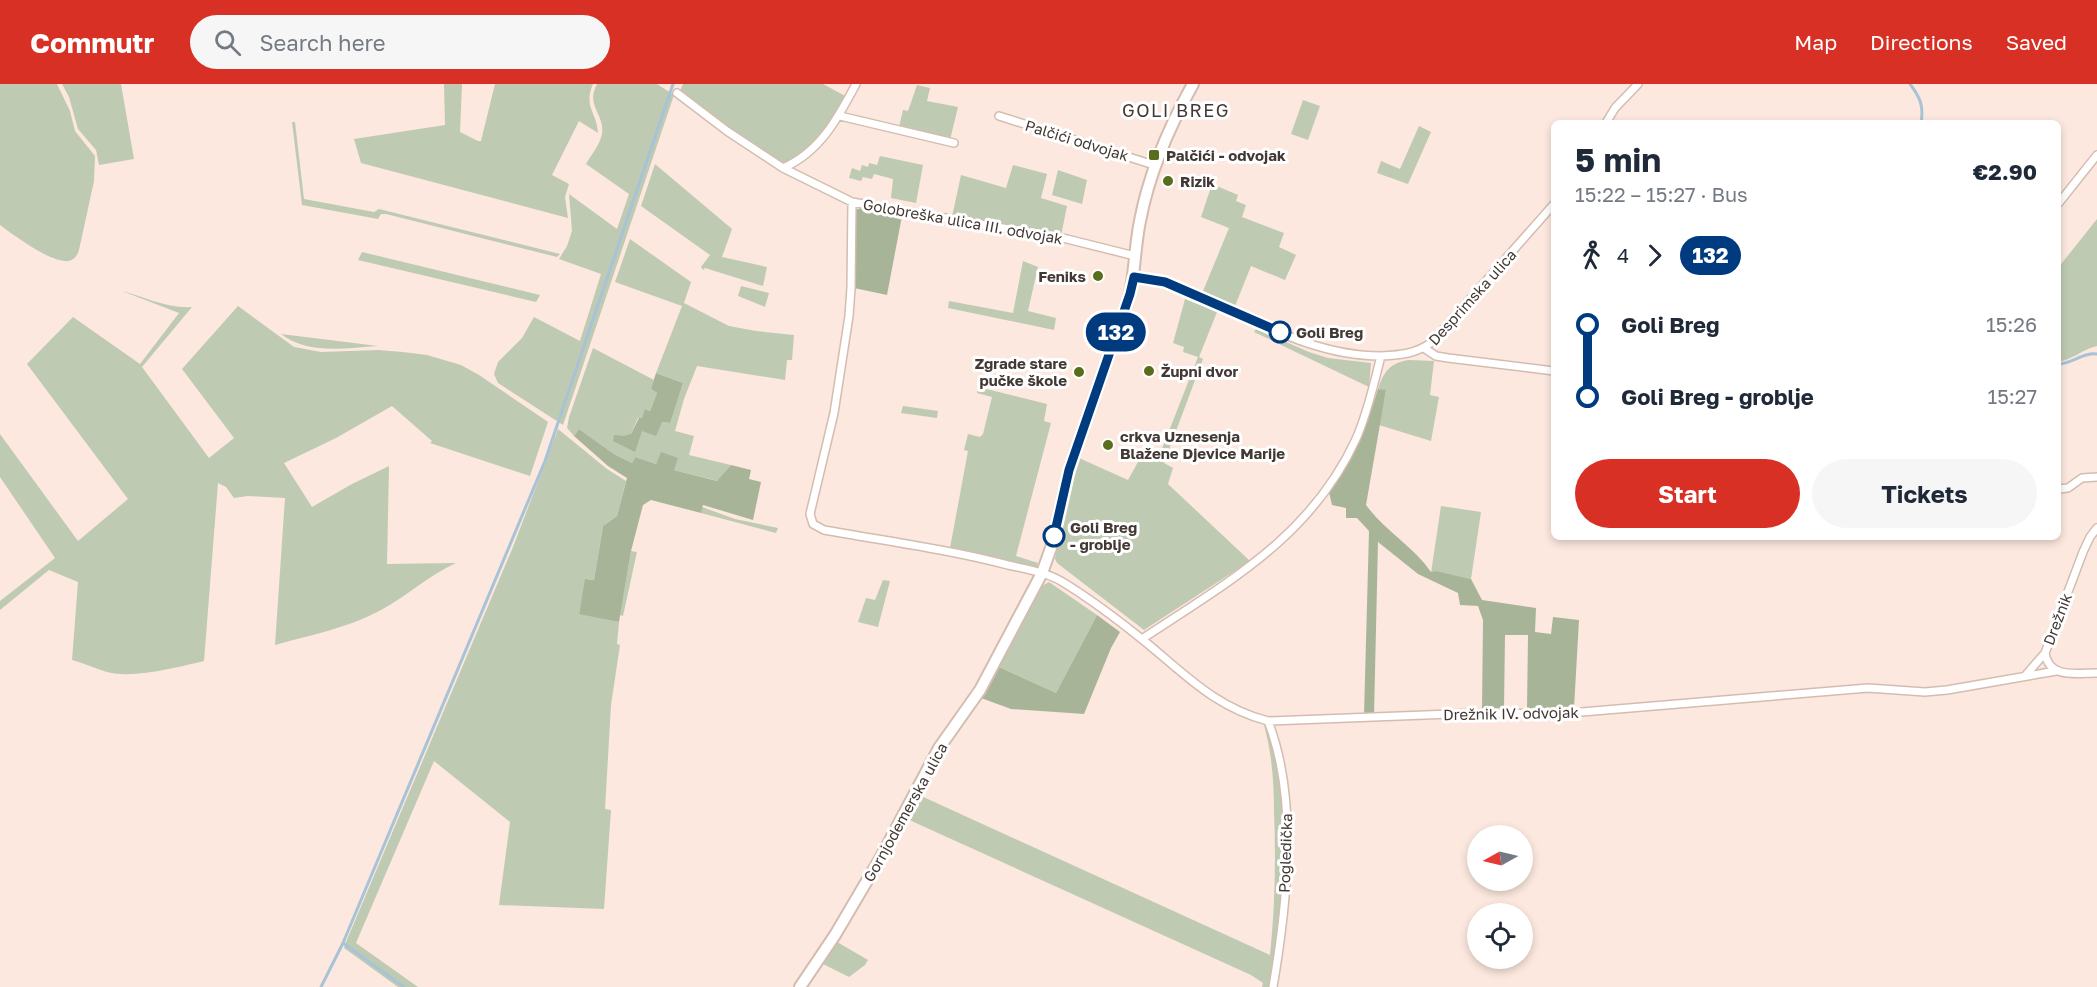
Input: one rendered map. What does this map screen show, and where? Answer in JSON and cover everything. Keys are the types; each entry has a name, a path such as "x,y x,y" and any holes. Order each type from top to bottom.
{"street":[{"path":"783,168 807,154 818,144 840,116 856,84"},
{"name":"Gornjodemerska ulica","path":"800,987 870,877 939,748 980,690 1042,573 1052,545 1069,470 1130,294 1141,212 1154,165 1193,84"},
{"path":"1608,120 1623,98 1638,84"},
{"name":"Golobreška ulica III. odvojak","path":"677,93 727,131 783,168 852,202 1067,239 1136,256"},
{"path":"840,116 954,143"},
{"name":"Palčići odvojak","path":"999,116 1154,165"},
{"path":"2061,200 2097,155"},
{"name":"Drežnik IV. odvojak","path":"852,202 849,316 834,413 810,514 811,521 824,530 952,551 1042,573 1059,580 1142,639 1198,687 1221,703 1248,716 1268,721 1477,713 1558,714 1868,688 1925,692 2056,671"},
{"name":"Desprimska ulica","path":"1134,277 1165,282 1309,345 1340,353 1382,356 1409,354 1424,348 1454,320 1551,207"},
{"path":"1424,348 1437,356 1448,358 1551,371"},
{"path":"1142,639 1250,567 1279,544 1296,526 1345,460 1357,437 1370,401 1382,356"},
{"path":"2061,489 2068,488 2082,478 2097,477"},
{"name":"Drežnik","path":"2056,671 2046,660 2045,652 2083,552 2097,528"},
{"path":"2025,676 2045,652"},
{"path":"2056,671 2097,673"},
{"name":"Pogledička","path":"1268,721 1277,744 1286,801 1283,916 1273,987"}],"green space":[{"path":"0,84 57,84 70,111 75,131 95,156 94,181 79,250 76,257 70,261 58,260 40,252 0,225"},
{"path":"62,84 121,84 134,159 99,165 96,150 78,129 69,97"},
{"path":"444,84 462,84 460,132 481,141 495,84 593,84 589,98 598,133 579,121 552,175 569,184 565,197 568,218 361,163 354,139 445,125"},
{"path":"597,84 657,84 674,95 563,425 498,383 494,374 498,362 522,338 534,317 580,341 601,274 559,259 572,231 569,194 617,229 629,194 586,164 602,134 601,121 593,98"},
{"path":"683,84 823,84 847,97 820,135 805,150 785,164 728,128 680,91"},
{"path":"917,85 930,88 927,101 958,107 950,140 899,127 903,110 908,111"},
{"path":"1303,100 1320,106 1308,140 1291,134"},
{"path":"292,122 295,122 304,199 374,212 379,209 560,254 557,257 386,214 381,214 378,219 302,205"},
{"path":"1419,126 1431,132 1408,184 1377,173 1381,161 1400,169"},
{"path":"880,156 923,165 916,203 891,198 893,179 874,174 872,179 863,177 861,181 849,178 852,168 860,171 862,165 868,167 869,163 877,165"},
{"path":"655,164 732,229 722,257 767,267 763,286 705,268 703,270 701,267 710,255 641,206"},
{"path":"1013,165 1047,174 1041,198 1067,206 1061,236 952,217 961,175 1006,188"},
{"path":"1058,170 1087,180 1082,204 1052,195"},
{"path":"1212,184 1238,195 1236,201 1246,205 1242,217 1284,233 1279,247 1296,255 1285,280 1251,266 1235,306 1203,291 1229,228 1201,217"},
{"path":"864,207 902,216 887,295 854,288 855,210"},
{"path":"2097,219 2097,346 2061,361 2061,264"},
{"path":"630,239 691,282 684,303 729,326 794,335 792,360 787,360 785,380 697,366 675,431 694,436 689,455 731,465 718,481 674,470 661,453 656,464 635,457 632,463 614,454 579,429 574,436 567,428 593,348 654,380 651,389 657,393 650,411 646,409 642,418 638,418 631,434 613,441 662,422 669,423 683,383 656,373 682,306 615,282"},
{"path":"362,252 540,295 536,302 358,260"},
{"path":"1023,261 1038,267 1028,311 1056,318 1054,330 948,308 949,301 1013,313"},
{"path":"741,286 769,293 765,307 738,296"},
{"path":"122,291 166,304 192,307 142,367 209,458 234,438 182,369 238,306 294,347 321,352 378,350 427,355 461,365 479,375 548,422 530,476 430,443 432,441 392,406 336,438 284,463 312,507 389,466 387,564 456,563 391,604 356,622 275,645 285,498 248,496 234,498 226,487 218,483 204,661 156,671 118,674 72,660 78,582 49,570 0,610 0,601 55,558 0,477 0,434 78,541 128,499 27,364 73,317 140,364 179,313"},
{"path":"1185,299 1217,312 1199,357 1203,359 1164,463 1173,468 1168,484 1250,561 1144,630 1057,563 1055,559 1079,458 1128,480 1144,451 1158,459 1198,357 1183,352 1184,347 1173,343"},
{"path":"1256,329 1328,358 1371,363 1369,387 1254,332"},
{"path":"281,334 378,346 315,348 292,341"},
{"path":"1409,360 1434,361 1430,395 1439,397 1431,441 1379,425 1386,391 1378,389 1383,377 1392,366"},
{"path":"656,373 683,383 670,423 662,422 656,436 642,431 635,452 613,441 614,435 631,434 645,409 650,411 657,393 651,389"},
{"path":"978,387 1047,404 1044,421 1051,423 1016,556 1038,563 1036,569 950,548 968,451 964,450 968,434 980,437 983,434 992,397 977,393"},
{"path":"1378,389 1386,390 1366,505 1431,572 1437,571 1471,579 1482,600 1536,608 1535,632 1551,634 1553,617 1579,620 1574,708 1527,708 1528,635 1505,635 1504,708 1482,708 1483,620 1478,606 1460,605 1458,593 1418,574 1378,542 1374,715 1364,715 1369,531 1357,518 1346,518 1346,508 1332,505 1329,492 1358,442"},
{"path":"903,406 938,411 937,418 901,413"},
{"path":"558,429 607,469 626,481 617,516 603,526 594,580 586,579 579,613 619,622 617,644 620,645 611,705 605,809 611,810 604,909 499,905 510,822 434,761 356,943 418,987 398,987 344,948 513,547"},
{"path":"579,429 614,454 632,463 635,457 656,464 661,452 678,458 674,470 717,481 731,465 751,470 749,479 761,482 753,520 703,505 701,513 651,500 643,505 631,551 619,622 579,614 585,579 594,580 603,526 617,516 627,478 608,466 574,436"},
{"path":"1441,506 1481,512 1471,579 1437,571 1431,573"},
{"path":"702,507 735,519 778,528 776,533 701,513"},
{"path":"631,551 637,552 623,616 620,615"},
{"path":"883,580 890,581 878,627 858,622 866,598 875,600"},
{"path":"1049,582 1097,615 1056,693 999,667 1042,586"},
{"path":"1097,615 1120,632 1111,648 1084,714 1011,709 981,698 999,667 1056,693"},
{"path":"1264,725 1274,749 1281,780 1284,815 1282,891 1269,987 1262,987 1263,983 1251,975 907,819 919,795 1270,955 1275,884 1274,801 1271,758"},
{"path":"837,942 868,960 849,977 823,964"}],"waterway":[{"path":"321,987 343,943 545,461 673,84"},
{"path":"1910,84 1920,102 1921,120"},
{"path":"2061,363 2097,354"},
{"path":"343,943 404,987"}],"bus line":[{"name":"132","path":"1054,536 1069,470 1134,277 1165,282 1280,332"}],"place":[{"name":"Palčići - odvojak","path":"1154,155"},
{"name":"Rizik","path":"1168,181"},
{"name":"Feniks","path":"1098,276"},
{"name":"Goli Breg","path":"1280,332"},
{"name":"Župni dvor","path":"1149,371"},
{"name":"Zgrade stare pučke škole","path":"1079,372"},
{"name":"crkva Uznesenja Blažene Djevice Marije","path":"1108,445"},
{"name":"Goli Breg - groblje","path":"1054,536"}],"district":[{"name":"GOLI BREG","path":"1176,110"}]}
